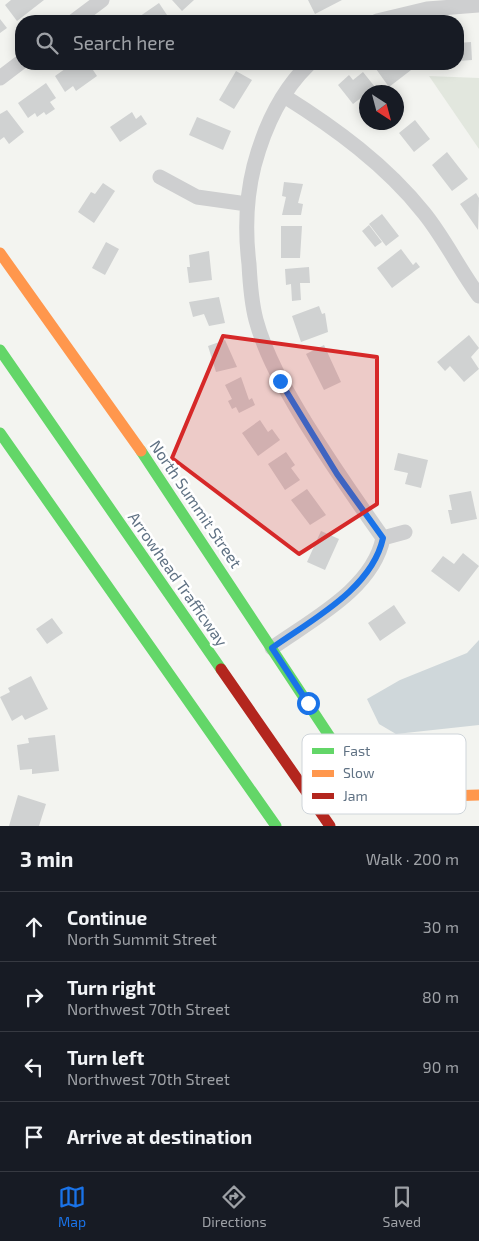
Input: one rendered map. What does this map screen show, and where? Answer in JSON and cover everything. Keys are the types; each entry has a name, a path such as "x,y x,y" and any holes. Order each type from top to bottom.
{"main road":[{"name":"North Summit Street","path":"0,253 156,472 328,734"},
{"name":"Arrowhead Trafficway","path":"0,350 302,786"},
{"path":"0,434 276,826"},
{"name":"North Summit Street","path":"466,795 479,795"},
{"name":"Arrowhead Trafficway","path":"322,814 330,826"}],"street":[{"path":"82,15 102,0"},
{"path":"402,15 427,9 479,5"},
{"path":"0,78 15,67"},
{"path":"272,648 350,592 372,568 381,550 383,538 337,474 280,381 256,321 251,298 247,249 247,204 257,155 275,109 304,70"},
{"path":"284,96 387,171 440,234 479,296"},
{"path":"160,177 197,196 247,204"},
{"path":"383,538 406,532"}],"highlighted area":[{"path":"223,336 377,357 377,504 299,554 172,458"}],"shaded area":[{"path":"429,76 479,78 479,149"},
{"path":"479,640 479,725 396,734 379,724 367,699 400,680 467,653"}],"building":[{"path":"11,0 44,0 25,15 15,15 15,18 5,5"},
{"path":"172,0 194,0 182,11"},
{"path":"308,0 342,0 315,14"},
{"path":"159,3 167,15 142,15"},
{"path":"0,19 7,28 0,33"},
{"path":"471,42 472,60 464,61 464,43"},
{"path":"64,70 93,70 97,76 76,91 73,86 65,92 55,76"},
{"path":"377,70 411,70 392,85 388,85"},
{"path":"236,71 252,80 234,109 219,100"},
{"path":"363,72 373,85 359,85 359,99 353,104 338,85 349,75 353,80"},
{"path":"46,83 56,98 50,102 55,109 46,115 44,112 37,117 35,113 28,118 18,103"},
{"path":"7,110 24,132 9,144 4,137 0,140 0,114"},
{"path":"132,112 136,119 141,115 147,124 120,142 110,127"},
{"path":"197,117 231,131 223,150 189,135"},
{"path":"415,120 430,139 414,152 399,133"},
{"path":"447,152 468,179 452,191 432,165"},
{"path":"284,182 303,184 298,203 303,204 301,215 282,215 286,197 282,196"},
{"path":"103,183 115,191 94,223 78,212 91,192 95,194"},
{"path":"476,193 479,198 478,230 460,204"},
{"path":"382,214 399,236 386,246 369,224"},
{"path":"369,225 382,242 375,247 362,231"},
{"path":"281,226 302,226 300,258 281,258"},
{"path":"106,242 119,249 105,275 92,268"},
{"path":"401,249 413,265 416,262 420,267 392,288 377,268"},
{"path":"209,251 212,280 189,283 187,267 190,267 189,255"},
{"path":"309,267 310,283 300,283 301,300 292,301 291,284 286,285 285,269"},
{"path":"219,297 225,323 209,326 204,314 193,317 189,302"},
{"path":"319,306 322,314 325,313 328,332 301,342 292,316"},
{"path":"469,335 479,348 471,357 479,369 464,382 450,366 445,371 437,362"},
{"path":"225,340 237,367 216,372 208,346"},
{"path":"324,345 341,382 324,390 306,354"},
{"path":"241,377 249,400 252,398 255,405 239,413 236,407 232,409 228,401 232,399 225,385"},
{"path":"260,420 268,432 272,429 280,440 258,456 242,433"},
{"path":"286,452 295,465 291,468 300,480 285,490 268,464"},
{"path":"398,453 428,460 421,488 405,484 408,473 394,470"},
{"path":"307,489 326,515 310,525 291,500"},
{"path":"471,491 477,519 451,524 448,510 452,510 449,495"},
{"path":"321,531 339,539 325,570 307,562"},
{"path":"463,553 479,566 459,592 431,571 443,556 454,564"},
{"path":"394,605 406,623 380,641 368,623"},
{"path":"52,618 63,633 47,644 36,629"},
{"path":"31,676 48,709 25,720 22,715 12,721 0,697 10,692 8,688"},
{"path":"55,735 59,771 32,774 32,769 20,770 17,745 29,743 28,738"},
{"path":"18,795 46,804 39,826 9,826"}],"traffic: fast":[{"path":"0,350 221,669"},
{"path":"0,433 276,826"},
{"path":"141,451 328,734"}],"traffic: slow":[{"path":"0,253 141,451"},
{"path":"466,795 479,795"}],"traffic: jam":[{"path":"221,669 302,786"},
{"path":"322,814 330,826"}],"route":[{"path":"280,381 337,474 383,538 381,550 372,568 350,592 272,648 308,703"}]}
